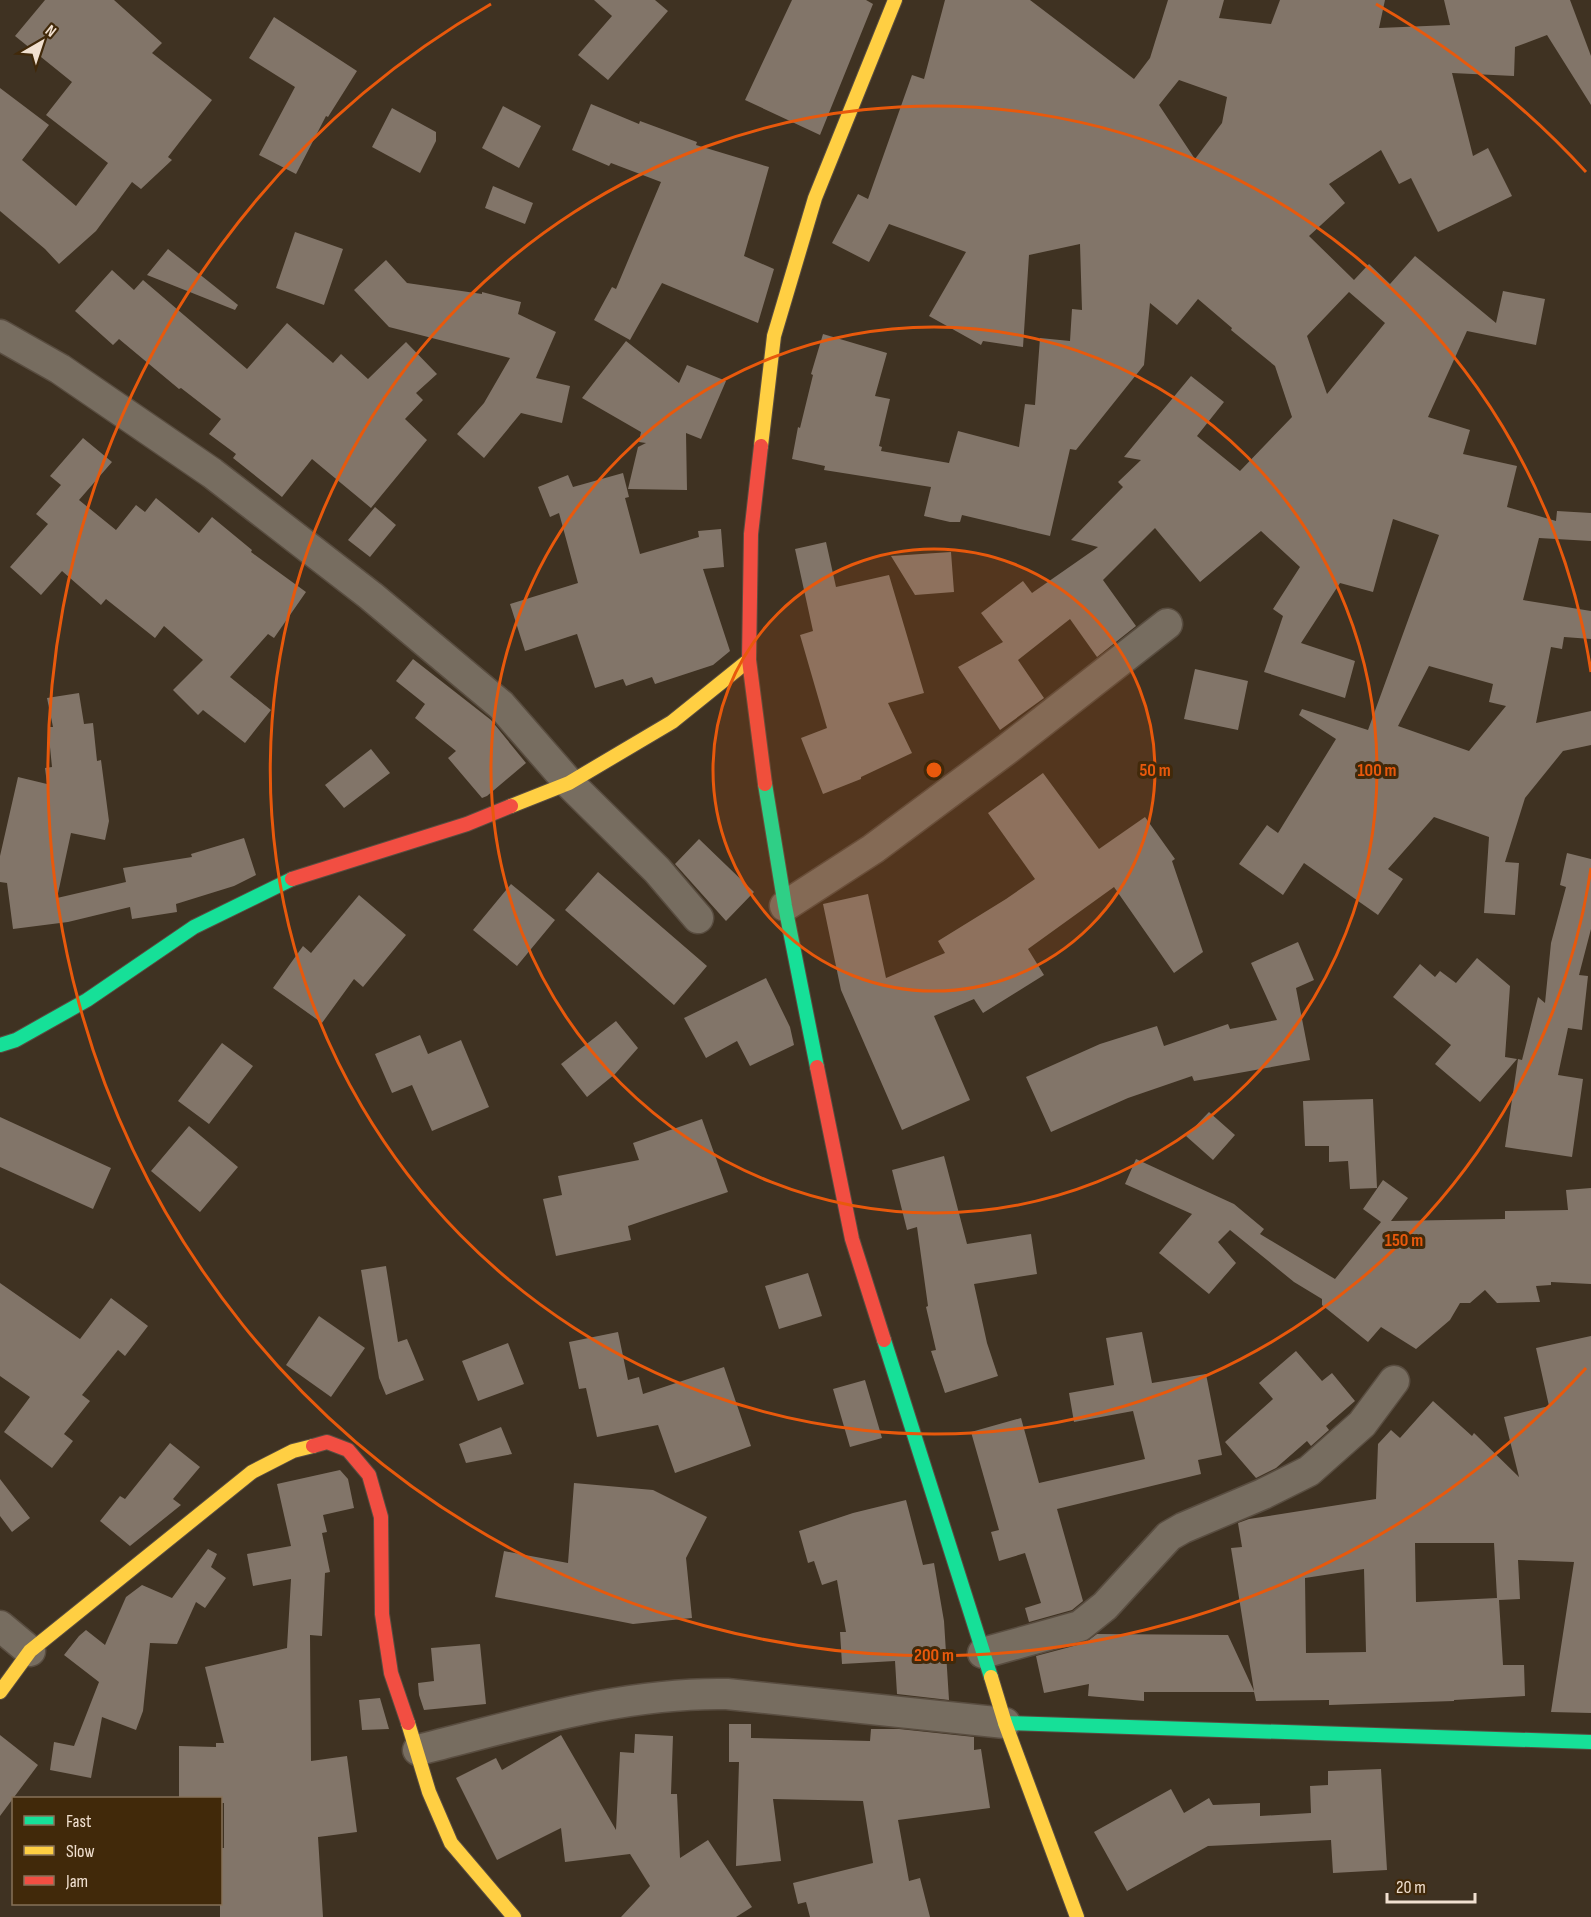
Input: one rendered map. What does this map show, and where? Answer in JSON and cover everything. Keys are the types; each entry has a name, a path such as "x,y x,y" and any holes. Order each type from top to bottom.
{"street":[{"path":"895,0 815,198 774,336 751,534 749,660 766,794 785,906 852,1239 1005,1723 1077,1917"},
{"path":"0,335 60,369 212,473 371,596 501,705 569,783 657,870 698,918"},
{"path":"785,906 873,849 1006,750 1167,624"},
{"path":"0,1045 16,1040 87,1000 194,927 299,875 467,824 569,783 672,722 749,660"},
{"path":"983,1653 1080,1626 1105,1606 1169,1536 1309,1471 1362,1424 1394,1382"},
{"path":"0,1692 30,1651 252,1472 293,1451 327,1442 348,1450 369,1475 381,1517 382,1614 391,1673 418,1750 429,1792 451,1843 514,1917"},
{"path":"0,1626 30,1651"},
{"path":"418,1750 591,1707 696,1694 727,1694 1005,1723 1591,1742"}],"building":[{"path":"45,0 114,0 162,43 152,53 212,100 168,157 172,160 141,189 132,182 96,231 59,264 45,249 0,211 0,88 49,125 22,160 76,206 108,163 46,115 72,82 15,36"},
{"path":"594,0 655,0 668,11 608,80 578,55 612,16"},
{"path":"792,0 866,0 873,4 820,135 745,100"},
{"path":"945,0 1030,0 1134,79 1150,58 1168,0 1224,0 1219,18 1271,24 1280,0 1385,0 1379,28 1450,25 1444,0 1570,0 1591,56 1591,105 1547,35 1515,47 1514,76 1452,73 1473,156 1488,148 1512,196 1438,232 1411,178 1399,184 1381,150 1329,184 1345,203 1309,236 1354,280 1369,264 1390,284 1415,256 1496,323 1503,291 1545,299 1536,345 1467,331 1428,417 1470,430 1463,454 1517,466 1507,507 1556,521 1557,511 1591,513 1591,541 1539,538 1523,600 1591,611 1591,639 1564,637 1562,649 1551,647 1536,723 1591,711 1591,745 1563,751 1525,798 1505,862 1519,863 1515,915 1484,913 1489,837 1434,817 1388,869 1403,879 1378,915 1304,863 1283,895 1239,864 1267,825 1278,833 1336,739 1299,715 1302,709 1368,730 1439,535 1393,519 1373,592 1340,583 1301,643 1355,661 1345,698 1264,672 1283,616 1273,609 1300,567 1261,531 1200,582 1155,528 1103,580 1136,626 1097,657 1070,619 1018,660 1044,698 1000,730 958,667 1003,642 981,613 1023,581 1032,593 1098,547 1071,540 1123,487 1118,482 1141,460 1124,457 1191,376 1224,402 1197,436 1240,471 1292,417 1275,366 1198,299 1177,325 1150,303 1144,365 1076,450 1070,449 1050,536 962,515 960,522 924,516 931,487 824,470 825,466 792,459 798,427 800,428 813,375 811,374 823,334 887,353 875,396 890,399 879,446 882,447 881,451 949,463 958,431 1019,447 1025,404 1035,405 1040,338 1070,341 1072,309 1082,310 1080,244 1029,255 1023,347 983,341 981,345 929,316 966,252 889,224 869,262 832,243 858,194 868,199 912,75 924,79","holes":["1179,80 1227,97 1222,123 1195,159 1159,105","1349,292 1385,323 1327,394 1307,336","1429,666 1493,684 1489,702 1506,706 1469,751 1398,726"]},
{"path":"274,17 357,71 328,117 326,116 296,174 259,155 295,87 249,58"},
{"path":"591,104 639,124 640,121 697,142 696,145 769,167 744,256 774,269 758,323 662,283 630,340 594,320 612,287 616,289 661,182 611,163 609,166 572,150"},
{"path":"503,106 541,126 519,168 482,148"},
{"path":"392,108 436,132 436,141 420,173 372,147"},
{"path":"493,186 533,203 525,224 485,208"},
{"path":"295,232 343,249 324,305 276,288"},
{"path":"168,249 238,305 235,310 147,275"},
{"path":"386,260 407,283 482,294 482,292 521,302 518,314 556,332 536,378 570,386 562,423 521,413 484,458 457,434 484,403 510,358 389,327 354,290"},
{"path":"112,270 134,290 143,280 247,369 287,323 333,363 341,354 368,379 406,342 437,374 416,393 423,400 405,419 427,440 371,508 312,459 282,497 233,458 236,454 209,434 221,419 181,388 179,389 119,339 113,345 75,311"},
{"path":"626,341 679,383 687,365 726,381 701,439 686,433 687,490 628,489 638,447 646,443 639,442 641,432 582,398"},
{"path":"83,438 112,462 79,500 116,530 136,505 145,512 156,498 199,533 212,517 252,550 251,552 306,592 274,638 268,634 230,677 271,710 245,743 203,710 198,715 173,690 203,660 164,626 155,638 106,599 101,605 62,571 41,595 10,567 48,524 36,514 61,485 50,476"},
{"path":"623,473 629,497 625,498 640,554 699,537 698,531 721,529 724,567 703,569 730,651 713,665 655,684 652,677 626,686 623,679 595,688 577,634 525,651 510,604 578,583 559,513 550,517 538,487 568,475 573,487"},
{"path":"375,507 396,525 370,557 348,540"},
{"path":"826,542 836,587 889,575 924,693 888,703 912,753 861,779 823,794 801,738 827,728 800,635 813,631 795,549"},
{"path":"951,552 954,592 915,595 891,556"},
{"path":"413,659 491,720 526,763 487,796 482,798 448,758 456,751 415,718 425,704 396,681"},
{"path":"1195,669 1248,681 1238,730 1184,719"},
{"path":"79,693 84,724 93,723 97,761 101,760 109,821 105,840 71,833 57,898 126,882 123,868 192,857 191,854 244,838 256,875 234,886 176,904 177,912 132,919 130,907 68,922 13,929 7,883 0,882 0,856 18,777 47,784 45,768 52,767 48,727 53,727 47,698"},
{"path":"371,749 390,773 344,808 325,785"},
{"path":"1043,773 1099,849 1145,817 1175,859 1172,861 1203,952 1174,973 1114,887 1028,949 1044,975 983,1013 974,999 934,1016 970,1100 902,1130 841,990 823,904 868,894 886,978 945,953 938,941 1035,879 988,813"},
{"path":"699,839 754,892 726,921 675,864"},
{"path":"1567,853 1591,859 1591,929 1579,975 1588,976 1582,1030 1568,1028 1558,1075 1583,1079 1572,1157 1505,1147 1518,1059 1522,1060 1538,997 1545,1003 1551,943 1566,887 1560,885"},
{"path":"598,872 707,966 674,1005 565,910"},
{"path":"511,884 555,920 517,966 473,930"},
{"path":"359,895 406,935 363,987 354,979 322,1023 273,988 303,946 311,953"},
{"path":"1298,942 1314,980 1296,988 1310,1060 1194,1081 1192,1076 1128,1098 1051,1132 1026,1077 1100,1044 1157,1026 1164,1046 1228,1024 1230,1029 1277,1020 1251,963"},
{"path":"1477,958 1510,986 1505,1057 1517,1059 1480,1102 1435,1064 1451,1045 1393,997 1420,964 1435,977 1440,971 1456,983"},
{"path":"766,978 790,1027 794,1045 750,1066 737,1041 706,1058 684,1018"},
{"path":"616,1021 638,1048 615,1074 587,1097 561,1064"},
{"path":"420,1035 428,1054 461,1040 489,1107 432,1131 412,1085 392,1093 375,1054"},
{"path":"222,1043 253,1066 209,1124 178,1101"},
{"path":"1373,1099 1377,1188 1350,1189 1348,1161 1329,1162 1329,1146 1305,1146 1303,1101"},
{"path":"1209,1112 1235,1135 1213,1160 1186,1136"},
{"path":"0,1117 111,1168 93,1209 0,1167"},
{"path":"702,1119 728,1192 628,1226 631,1240 556,1256 543,1199 562,1195 558,1176 639,1160 633,1143"},
{"path":"189,1126 238,1167 200,1212 151,1171"},
{"path":"944,1156 967,1244 1031,1234 1037,1274 974,1284 987,1343 998,1376 945,1393 931,1351 936,1350 926,1307 928,1306 917,1227 907,1230 892,1170"},
{"path":"1136,1159 1234,1204 1264,1229 1260,1234 1335,1279 1381,1222 1363,1209 1383,1180 1408,1198 1391,1221 1505,1219 1505,1211 1568,1210 1566,1190 1591,1188 1591,1284 1551,1282 1551,1285 1536,1286 1540,1302 1497,1303 1485,1290 1470,1303 1460,1303 1450,1320 1416,1349 1381,1327 1368,1342 1322,1305 1322,1299 1294,1282 1230,1230 1218,1242 1236,1263 1209,1294 1159,1253 1192,1214 1125,1184"},
{"path":"386,1266 398,1342 407,1339 424,1380 386,1395 379,1378 361,1270"},
{"path":"808,1273 822,1316 779,1329 765,1286"},
{"path":"0,1283 80,1339 111,1298 148,1326 125,1356 118,1350 82,1395 90,1401 64,1434 73,1441 52,1468 4,1432 30,1397 0,1376"},
{"path":"319,1316 365,1348 331,1397 286,1365"},
{"path":"618,1332 628,1380 639,1377 643,1394 724,1367 751,1446 675,1473 658,1425 597,1437 586,1388 579,1389 569,1342"},
{"path":"1142,1332 1152,1383 1206,1374 1222,1455 1198,1460 1201,1474 1057,1509 1083,1601 1072,1610 1029,1622 1025,1608 1041,1603 1025,1553 999,1561 991,1532 999,1530 971,1432 1021,1418 1039,1483 1145,1459 1133,1411 1074,1422 1069,1393 1114,1385 1106,1338"},
{"path":"1591,1336 1591,1713 1551,1712 1574,1562 1518,1560 1520,1599 1499,1600 1503,1665 1524,1665 1525,1696 1329,1705 1329,1700 1256,1701 1254,1692 1144,1692 1144,1701 1088,1696 1089,1684 1044,1693 1036,1656 1085,1643 1097,1634 1228,1635 1254,1691 1231,1548 1242,1547 1238,1523 1249,1519 1376,1499 1378,1444 1391,1430 1400,1438 1433,1401 1472,1436 1474,1433 1519,1477 1504,1417 1549,1406 1536,1348","holes":["1415,1543 1494,1543 1497,1598 1416,1602","1364,1569 1366,1652 1306,1653 1305,1578"]},
{"path":"508,1343 524,1384 478,1401 462,1361"},
{"path":"1296,1351 1322,1381 1332,1373 1355,1401 1326,1426 1329,1430 1311,1446 1307,1441 1276,1468 1256,1478 1225,1442 1273,1399 1259,1383"},
{"path":"865,1380 882,1438 850,1447 833,1389"},
{"path":"501,1427 512,1454 466,1463 459,1444"},
{"path":"170,1443 200,1467 173,1499 181,1505 130,1546 100,1521 120,1496 125,1499"},
{"path":"340,1470 348,1479 354,1508 323,1515 327,1532 322,1533 330,1572 325,1573 322,1636 310,1635 311,1761 347,1756 357,1832 318,1837 323,1917 220,1917 224,1803 222,1803 222,1797 179,1797 179,1746 216,1747 216,1743 224,1743 205,1667 287,1648 291,1579 253,1586 247,1554 291,1546 277,1484"},
{"path":"0,1479 30,1518 12,1532 0,1516"},
{"path":"574,1483 653,1490 707,1517 686,1558 692,1618 633,1624 495,1597 504,1551 568,1563"},
{"path":"906,1500 923,1565 934,1563 944,1621 949,1700 897,1694 895,1661 842,1664 840,1632 846,1632 837,1580 822,1585 814,1561 808,1563 799,1531 853,1513"},
{"path":"208,1549 217,1554 211,1567 226,1578 205,1608 196,1602 177,1644 150,1643 143,1711 136,1730 102,1717 91,1778 50,1770 54,1742 74,1746 99,1682 64,1655 86,1630 105,1645 126,1597 142,1585 172,1598"},
{"path":"480,1644 486,1704 424,1710 418,1683 434,1681 431,1648"},
{"path":"380,1698 389,1729 362,1730 359,1700"},
{"path":"729,1724 751,1724 751,1738 870,1741 871,1729 899,1729 974,1737 974,1750 981,1749 990,1808 898,1820 909,1881 920,1878 930,1917 810,1917 806,1902 798,1904 793,1883 873,1863 863,1801 773,1799 781,1861 736,1866 739,1762 729,1762"},
{"path":"635,1734 673,1736 671,1794 677,1794 680,1858 708,1840 752,1907 736,1917 621,1917 650,1886 630,1854 565,1862 561,1828 497,1860 456,1778 496,1758 502,1770 561,1735 616,1830 620,1752 634,1753"},
{"path":"0,1735 38,1765 0,1816"},
{"path":"1381,1769 1387,1870 1333,1873 1331,1840 1208,1846 1127,1891 1094,1832 1171,1789 1184,1813 1209,1798 1213,1805 1260,1803 1260,1816 1311,1813 1310,1786 1328,1785 1328,1771"}],"traffic: fast":[{"path":"765,784 785,906 817,1067"},
{"path":"0,1045 16,1040 87,1000 194,927 292,879"},
{"path":"884,1340 991,1677"},
{"path":"1005,1723 1591,1742"}],"traffic: slow":[{"path":"761,446 774,336 815,198 895,0"},
{"path":"511,806 569,783 672,722 749,660"},
{"path":"0,1692 30,1651 252,1472 293,1451 313,1446"},
{"path":"991,1677 1005,1723 1077,1917"},
{"path":"408,1723 429,1792 451,1843 514,1917"}],"traffic: jam":[{"path":"761,446 751,534 749,660 765,784"},
{"path":"292,879 467,824 511,806"},
{"path":"817,1067 852,1239 884,1340"},
{"path":"313,1446 327,1442 348,1450 369,1475 381,1517 382,1614 391,1673 408,1723"}]}
